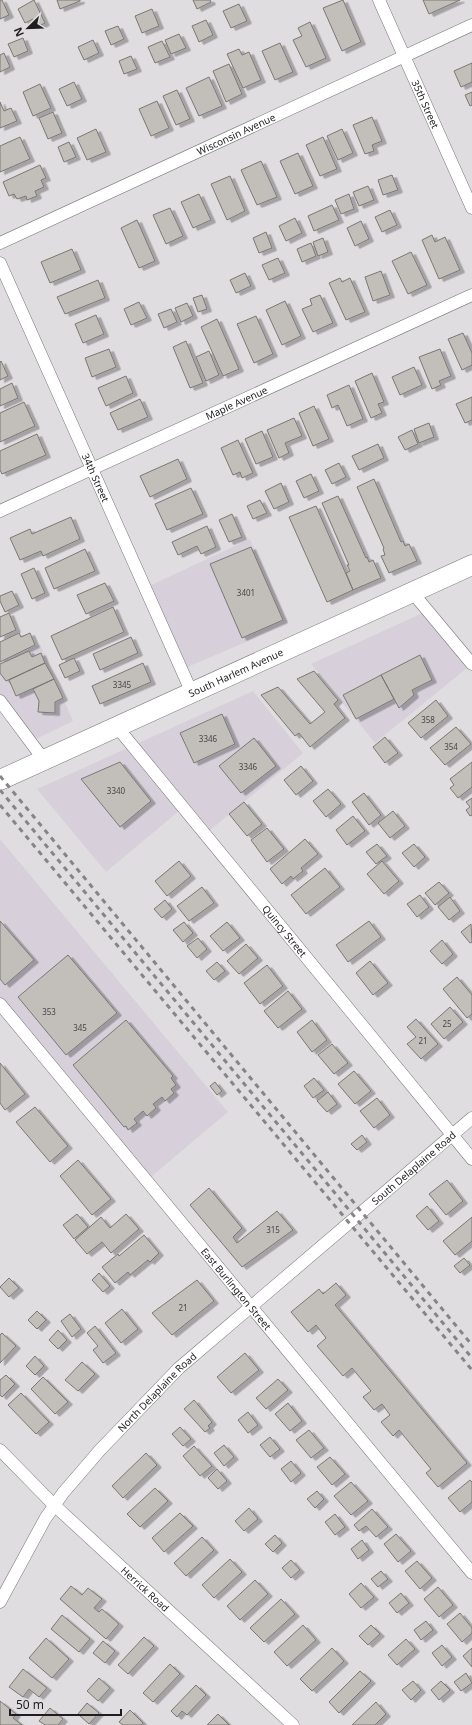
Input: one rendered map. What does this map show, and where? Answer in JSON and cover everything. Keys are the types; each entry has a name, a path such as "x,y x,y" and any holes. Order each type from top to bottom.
{"main road":[{"name":"South Harlem Avenue","path":"0,780 472,565"}],"street":[{"name":"35th Street","path":"379,0 472,208"},
{"name":"Wisconsin Avenue","path":"0,243 472,26"},
{"name":"34th Street","path":"0,263 192,693"},
{"name":"Maple Avenue","path":"0,511 472,295"},
{"path":"412,592 472,664"},
{"path":"0,701 44,760"},
{"name":"Quincy Street","path":"117,727 472,1159"},
{"name":"East Burlington Street","path":"0,1004 472,1573"},
{"name":"South Delaplaine Road","path":"355,1217 472,1118"},
{"name":"North Delaplaine Road","path":"0,1602 54,1505 100,1450 178,1368 355,1217"},
{"name":"Herrick Road","path":"0,1450 54,1505 292,1725"}],"shaded area":[{"path":"250,539 288,624 185,668 147,587"},
{"path":"429,610 472,664 375,743 311,664"},
{"path":"40,644 73,721 34,740 0,698 0,663"},
{"path":"253,691 303,753 202,837 179,811 106,872 37,789"},
{"path":"0,839 228,1112 145,1182 0,1006"}],"building":[{"path":"0,0 2,0 9,15 0,19"},
{"path":"34,0 45,23 37,27 33,19 25,23 18,9"},
{"path":"57,0 80,0 80,1 60,9"},
{"path":"193,0 210,0 211,2 197,9"},
{"path":"343,0 361,42 342,51 323,8"},
{"path":"423,0 460,0 429,14"},
{"path":"239,4 247,21 231,28 223,11"},
{"path":"152,9 159,26 142,33 135,16"},
{"path":"206,20 213,35 199,42 192,26"},
{"path":"310,22 326,58 306,67 293,40 302,36 298,28"},
{"path":"118,26 124,39 111,45 105,31"},
{"path":"179,34 186,48 171,54 165,40"},
{"path":"23,38 28,51 14,57 8,44"},
{"path":"93,40 99,53 84,60 78,47"},
{"path":"162,41 170,57 155,63 148,47"},
{"path":"280,43 293,72 275,80 262,51"},
{"path":"239,49 242,55 249,52 261,80 243,88 227,54"},
{"path":"4,53 10,67 0,72 0,55"},
{"path":"131,56 137,69 124,74 119,61"},
{"path":"472,63 472,82 461,87 454,71"},
{"path":"229,64 242,94 226,102 213,71"},
{"path":"209,77 222,106 199,116 186,88"},
{"path":"74,82 82,99 67,106 59,89"},
{"path":"40,84 51,108 33,116 23,92"},
{"path":"177,90 190,119 176,125 163,96"},
{"path":"472,92 472,105 470,106 465,95"},
{"path":"157,101 169,128 151,136 139,109"},
{"path":"0,102 4,111 11,108 17,121 0,128"},
{"path":"53,112 62,133 48,139 39,118"},
{"path":"372,117 382,141 372,145 374,151 365,154 353,125"},
{"path":"96,129 106,152 87,160 77,138"},
{"path":"342,129 353,153 338,160 327,136"},
{"path":"20,137 30,159 0,172 0,146"},
{"path":"323,137 337,169 320,176 306,145"},
{"path":"69,142 76,157 64,162 58,147"},
{"path":"298,153 313,186 295,194 280,161"},
{"path":"261,161 277,197 257,205 241,170"},
{"path":"40,165 46,178 41,180 44,187 35,191 37,196 27,200 26,196 17,199 14,194 9,196 3,182"},
{"path":"392,175 398,190 383,195 378,180"},
{"path":"230,176 245,211 227,220 211,184"},
{"path":"368,186 374,200 359,206 353,192"},
{"path":"199,194 211,220 193,228 181,202"},
{"path":"349,194 354,209 341,214 335,200"},
{"path":"332,205 339,220 314,231 308,216"},
{"path":"170,208 183,236 166,244 153,215"},
{"path":"390,210 397,225 382,232 375,217"},
{"path":"295,218 302,233 286,241 279,226"},
{"path":"137,220 155,261 139,268 121,228"},
{"path":"361,221 369,239 355,246 347,228"},
{"path":"266,232 272,248 259,253 253,238"},
{"path":"432,235 435,242 445,237 460,270 439,279 422,240"},
{"path":"323,238 328,252 318,256 313,242"},
{"path":"311,243 316,256 302,262 297,249"},
{"path":"72,249 81,270 50,283 41,262"},
{"path":"411,252 427,285 408,294 392,261"},
{"path":"278,258 285,273 269,280 262,265"},
{"path":"381,271 390,295 373,301 365,277"},
{"path":"245,273 251,286 236,293 230,280"},
{"path":"340,278 342,282 350,278 365,312 346,320 329,283"},
{"path":"98,280 105,298 65,314 57,297"},
{"path":"202,295 207,309 198,312 193,298"},
{"path":"320,295 333,323 313,332 302,309 312,305 310,299"},
{"path":"285,301 301,336 282,345 266,310"},
{"path":"139,302 147,318 131,325 124,309"},
{"path":"187,303 193,316 181,322 175,308"},
{"path":"171,309 177,322 164,328 158,314"},
{"path":"96,315 104,334 83,343 75,324"},
{"path":"256,316 273,354 254,363 237,324"},
{"path":"217,319 239,369 223,376 201,327"},
{"path":"463,333 472,353 472,365 462,370 448,339"},
{"path":"186,341 203,383 190,388 173,347"},
{"path":"109,349 116,367 92,377 85,358"},
{"path":"440,349 451,376 439,381 441,385 432,389 419,357"},
{"path":"209,351 219,375 206,381 196,357"},
{"path":"1,361 8,376 0,380 0,362"},
{"path":"414,367 422,385 400,395 392,377"},
{"path":"372,373 384,402 378,404 382,413 371,418 355,381"},
{"path":"126,376 133,393 106,406 98,388"},
{"path":"12,383 18,398 0,406 0,389"},
{"path":"349,385 363,419 347,426 338,405 332,408 327,395"},
{"path":"472,397 472,420 465,423 456,404"},
{"path":"140,399 148,417 118,430 110,413"},
{"path":"24,402 35,426 0,442 0,413"},
{"path":"314,406 329,439 313,446 299,413"},
{"path":"294,418 302,436 285,443 289,453 279,458 267,430"},
{"path":"429,423 434,437 419,443 414,429"},
{"path":"412,430 418,444 405,450 398,437"},
{"path":"262,431 273,457 256,464 245,439"},
{"path":"37,434 46,455 2,474 0,470 0,451"},
{"path":"238,440 253,473 242,478 240,472 233,475 221,448"},
{"path":"378,444 384,458 359,470 352,456"},
{"path":"178,459 187,479 150,497 140,476"},
{"path":"339,463 346,477 332,484 325,470"},
{"path":"311,474 319,491 304,498 296,481"},
{"path":"374,479 401,542 403,541 405,546 409,544 417,561 389,573 381,556 385,555 384,548 357,487"},
{"path":"281,483 289,502 274,509 265,491"},
{"path":"191,488 203,514 167,530 155,504"},
{"path":"338,496 366,558 367,557 369,562 373,560 381,578 353,590 346,573 350,571 347,565 349,565 322,503"},
{"path":"260,500 267,513 253,519 247,506"},
{"path":"316,506 353,590 327,602 289,517"},
{"path":"232,514 242,537 229,542 219,520"},
{"path":"71,517 80,539 43,556 41,551 20,560 10,538 30,529 32,534"},
{"path":"207,526 216,547 201,554 197,546 178,555 172,542"},
{"path":"251,547 283,620 242,638 210,564"},
{"path":"85,549 95,571 54,589 45,568"},
{"path":"34,568 45,593 32,599 21,574"},
{"path":"105,583 114,601 86,614 77,595"},
{"path":"12,591 19,605 5,612 0,601 0,596"},
{"path":"113,607 124,632 62,660 51,636"},
{"path":"9,613 16,630 0,637 0,617"},
{"path":"19,633 21,637 30,633 35,645 0,662 0,642"},
{"path":"131,637 138,653 100,670 93,654"},
{"path":"29,651 32,657 41,653 45,663 6,681 0,673 0,664"},
{"path":"420,655 432,680 412,690 414,695 399,708 381,675"},
{"path":"74,658 80,671 65,678 59,665"},
{"path":"45,663 54,679 16,696 9,680"},
{"path":"143,663 151,682 100,704 92,686"},
{"path":"314,671 338,700 334,704 345,718 310,747 299,733 295,736 261,695 278,687 310,724 325,712 297,679"},
{"path":"381,675 394,699 356,719 343,695"},
{"path":"54,679 63,698 55,702 55,713 38,712 39,701 33,689"},
{"path":"436,700 448,716 421,738 408,723"},
{"path":"222,714 235,744 194,763 180,733"},
{"path":"456,727 471,744 445,765 430,748"},
{"path":"385,737 398,753 385,763 373,747"},
{"path":"254,738 276,766 241,793 219,766"},
{"path":"120,762 151,801 120,827 81,779"},
{"path":"472,762 472,787 458,798 450,788 454,785 450,779"},
{"path":"301,766 313,781 296,795 284,780"},
{"path":"328,789 341,804 326,817 313,801"},
{"path":"364,793 381,815 369,825 352,802"},
{"path":"472,798 472,815 470,816 466,810 470,807 466,802"},
{"path":"244,802 262,824 247,836 229,814"},
{"path":"393,811 405,826 390,838 378,823"},
{"path":"353,816 365,831 347,845 336,830"},
{"path":"267,828 284,849 267,862 251,840"},
{"path":"305,839 318,854 301,868 303,871 293,879 291,876 282,884 270,869"},
{"path":"377,844 387,856 376,864 366,852"},
{"path":"414,844 425,857 414,867 402,853"},
{"path":"179,861 191,876 167,896 155,881"},
{"path":"382,861 399,881 384,894 367,874"},
{"path":"325,868 340,887 306,914 291,895"},
{"path":"439,882 449,893 435,905 425,893"},
{"path":"202,887 214,903 189,921 177,906"},
{"path":"420,895 429,907 417,917 407,904"},
{"path":"450,897 460,911 449,920 438,907"},
{"path":"165,900 172,909 162,918 154,909"},
{"path":"0,921 34,960 5,985 0,979"},
{"path":"369,921 381,937 348,962 336,945"},
{"path":"184,922 193,933 183,942 173,930"},
{"path":"227,922 240,938 223,951 210,936"},
{"path":"471,924 472,942 470,943 461,932"},
{"path":"198,938 207,949 197,958 187,946"},
{"path":"442,940 453,954 442,964 430,951"},
{"path":"246,944 258,958 239,974 227,961"},
{"path":"68,955 117,1013 66,1055 18,997"},
{"path":"370,961 388,983 373,995 356,973"},
{"path":"217,962 225,971 214,980 206,971"},
{"path":"267,965 283,986 260,1004 244,983"},
{"path":"457,977 472,995 472,1014 467,1018 443,989"},
{"path":"288,991 302,1009 278,1028 264,1011"},
{"path":"450,1007 463,1022 444,1039 431,1024"},
{"path":"416,1019 438,1044 421,1059 407,1044 416,1037 407,1027"},
{"path":"126,1020 173,1076 171,1078 176,1085 171,1089 174,1093 165,1101 162,1097 153,1104 156,1108 147,1116 143,1111 134,1119 137,1123 128,1130 73,1065"},
{"path":"312,1020 327,1040 312,1052 297,1032"},
{"path":"332,1044 348,1063 334,1074 318,1055"},
{"path":"0,1063 25,1094 5,1110 0,1103"},
{"path":"354,1071 371,1091 355,1104 338,1084"},
{"path":"314,1078 324,1090 313,1098 304,1086"},
{"path":"215,1082 222,1091 217,1095 210,1086"},
{"path":"328,1092 337,1104 327,1112 317,1101"},
{"path":"377,1098 390,1115 374,1128 360,1111"},
{"path":"35,1107 68,1146 50,1162 16,1122"},
{"path":"362,1135 367,1142 357,1150 351,1144"},
{"path":"78,1160 111,1199 92,1215 60,1176"},
{"path":"447,1180 463,1201 446,1215 429,1194"},
{"path":"209,1188 242,1228 233,1237 237,1243 277,1211 293,1230 242,1267 190,1205"},
{"path":"427,1206 439,1221 428,1230 416,1216"},
{"path":"77,1214 88,1227 74,1239 63,1225"},
{"path":"126,1214 139,1229 111,1253 102,1242 87,1254 75,1240 101,1217 110,1228"},
{"path":"472,1217 472,1241 455,1255 443,1241"},
{"path":"144,1235 159,1253 150,1262 148,1260 130,1275 128,1272 115,1283 102,1267 118,1254 119,1256"},
{"path":"464,1258 470,1265 460,1273 454,1266"},
{"path":"99,1273 110,1286 103,1292 92,1280"},
{"path":"9,1278 19,1288 9,1297 0,1287"},
{"path":"197,1280 214,1301 172,1335 152,1313"},
{"path":"336,1283 346,1295 335,1305 467,1463 438,1487 426,1473 431,1469 399,1430 393,1436 381,1422 390,1415 382,1404 374,1410 363,1397 371,1391 352,1368 343,1376 317,1346 326,1338 316,1325 308,1332 291,1312 319,1289 323,1294"},
{"path":"122,1309 138,1329 121,1343 105,1323"},
{"path":"37,1311 46,1320 37,1329 28,1320"},
{"path":"70,1314 81,1329 72,1337 61,1321"},
{"path":"95,1326 116,1353 103,1363 93,1350 98,1346 87,1333"},
{"path":"58,1330 67,1340 58,1349 49,1340"},
{"path":"2,1333 16,1346 0,1363 0,1335"},
{"path":"245,1353 259,1370 231,1393 217,1377"},
{"path":"35,1356 44,1366 35,1375 26,1366"},
{"path":"82,1362 95,1374 78,1391 65,1380"},
{"path":"6,1375 15,1384 2,1397 0,1395 0,1380"},
{"path":"43,1377 68,1402 55,1414 31,1389"},
{"path":"278,1379 288,1390 266,1409 256,1398"},
{"path":"21,1393 49,1422 36,1434 8,1405"},
{"path":"194,1400 212,1422 208,1426 210,1428 205,1432 184,1409"},
{"path":"288,1403 302,1421 290,1431 275,1414"},
{"path":"248,1412 258,1425 248,1433 238,1420"},
{"path":"180,1427 191,1439 183,1446 172,1434"},
{"path":"309,1430 324,1448 311,1458 296,1440"},
{"path":"270,1437 280,1449 270,1457 260,1445"},
{"path":"224,1445 234,1457 224,1466 214,1453"},
{"path":"194,1446 212,1466 200,1476 183,1456"},
{"path":"146,1453 157,1465 123,1498 112,1486"},
{"path":"330,1457 345,1474 332,1485 317,1467"},
{"path":"291,1461 301,1473 291,1482 281,1469"},
{"path":"217,1469 227,1481 218,1489 208,1478"},
{"path":"470,1480 472,1482 472,1502 460,1512 448,1498"},
{"path":"351,1482 368,1501 351,1515 334,1496"},
{"path":"155,1488 168,1501 140,1527 127,1514"},
{"path":"317,1491 324,1499 315,1508 307,1499"},
{"path":"249,1508 258,1519 244,1531 235,1521"},
{"path":"372,1509 388,1527 376,1537 366,1526 359,1531 354,1525"},
{"path":"180,1513 193,1526 164,1552 152,1538"},
{"path":"335,1514 345,1527 335,1535 325,1522"},
{"path":"396,1534 411,1551 398,1562 384,1544"},
{"path":"275,1535 282,1543 273,1552 265,1544"},
{"path":"202,1537 214,1550 186,1576 174,1563"},
{"path":"362,1540 369,1550 358,1559 351,1549"},
{"path":"230,1559 242,1572 214,1598 202,1585"},
{"path":"291,1560 300,1570 291,1578 282,1568"},
{"path":"417,1561 432,1578 420,1589 405,1571"},
{"path":"381,1571 388,1579 378,1587 371,1579"},
{"path":"255,1580 268,1594 240,1620 227,1606"},
{"path":"361,1583 374,1597 361,1608 349,1594"},
{"path":"71,1586 82,1595 88,1588 102,1599 94,1608 99,1612 102,1609 119,1624 106,1639 60,1599"},
{"path":"438,1587 453,1605 439,1617 424,1599"},
{"path":"401,1593 409,1603 397,1613 389,1603"},
{"path":"281,1599 295,1614 264,1642 250,1628"},
{"path":"460,1613 472,1628 472,1633 462,1642 447,1624"},
{"path":"62,1615 90,1639 79,1652 51,1629"},
{"path":"426,1621 433,1630 421,1640 414,1630"},
{"path":"303,1625 316,1640 287,1666 274,1652"},
{"path":"371,1625 380,1634 368,1645 359,1636"},
{"path":"144,1637 154,1646 128,1674 118,1665"},
{"path":"46,1638 69,1659 52,1678 29,1658"},
{"path":"406,1639 415,1649 397,1665 388,1655"},
{"path":"103,1641 115,1651 105,1663 93,1653"},
{"path":"442,1645 452,1657 442,1666 432,1653"},
{"path":"332,1648 344,1661 312,1691 300,1679"},
{"path":"472,1648 472,1667 463,1656"},
{"path":"170,1664 180,1674 153,1702 143,1693"},
{"path":"23,1669 47,1688 39,1697 29,1689 23,1697 9,1687"},
{"path":"360,1671 371,1681 339,1713 329,1702"},
{"path":"466,1673 472,1683 461,1691 454,1682"},
{"path":"99,1678 110,1688 98,1701 87,1691"},
{"path":"413,1681 421,1690 411,1700 402,1690"},
{"path":"441,1681 450,1690 439,1700 431,1690"},
{"path":"196,1685 206,1695 187,1715 182,1711 177,1717 171,1711"},
{"path":"0,1701 16,1714 13,1718 22,1725 0,1725"},
{"path":"376,1702 386,1714 375,1725 352,1725"},
{"path":"87,1703 99,1713 89,1724 78,1714"},
{"path":"50,1708 63,1719 58,1725 45,1725 39,1721"},
{"path":"130,1710 143,1723 141,1725 123,1725 119,1722"},
{"path":"218,1714 229,1725 207,1725"}],"railway":[{"path":"0,776 472,1345"},
{"path":"0,790 472,1358"},
{"path":"0,805 472,1370"}]}
